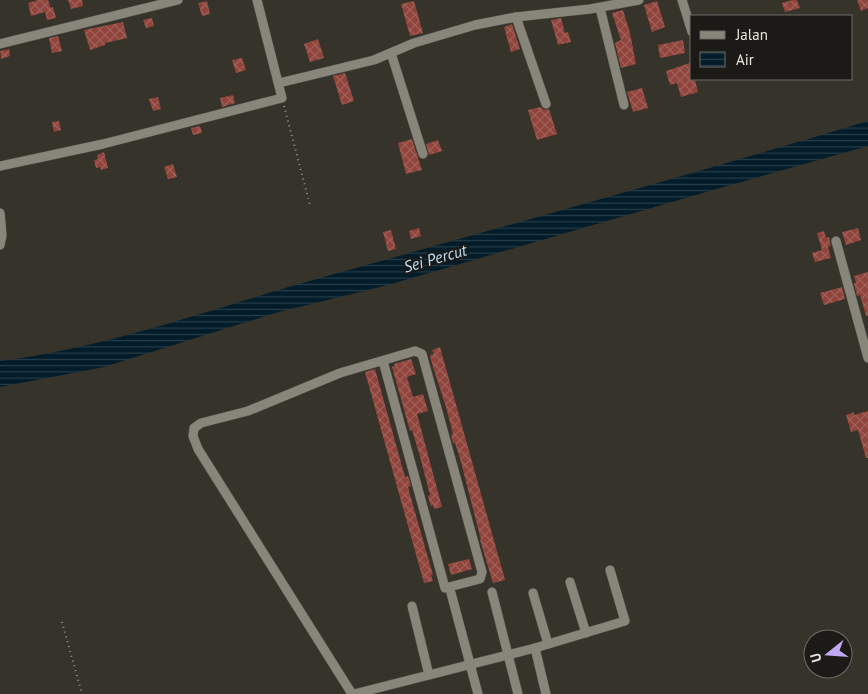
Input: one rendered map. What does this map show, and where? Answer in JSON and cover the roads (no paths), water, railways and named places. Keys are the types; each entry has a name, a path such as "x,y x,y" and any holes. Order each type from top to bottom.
{"street":[{"path":"0,44 178,0"},
{"path":"0,166 104,144 282,98 257,0"},
{"path":"279,83 374,60 414,43 475,24 589,5 600,8 638,0"},
{"path":"682,0 690,26"},
{"path":"600,8 624,105"},
{"path":"516,16 546,104"},
{"path":"391,52 423,154"},
{"path":"0,213 2,234 0,246"},
{"path":"836,241 868,358"},
{"path":"383,361 444,588 480,579 482,572 422,354 415,351 340,373 248,411 201,423 194,428 193,436 198,449 353,694 535,648 625,621 610,570"},
{"path":"570,582 586,633"},
{"path":"492,592 518,694"},
{"path":"451,593 478,694"},
{"path":"533,593 548,644"},
{"path":"412,606 430,675"},
{"path":"535,648 546,694"}],"water":[{"name":"Sei Percut","path":"868,121 868,146 388,285 275,313 104,367 0,387 0,361 41,355 161,326 320,278"}]}
